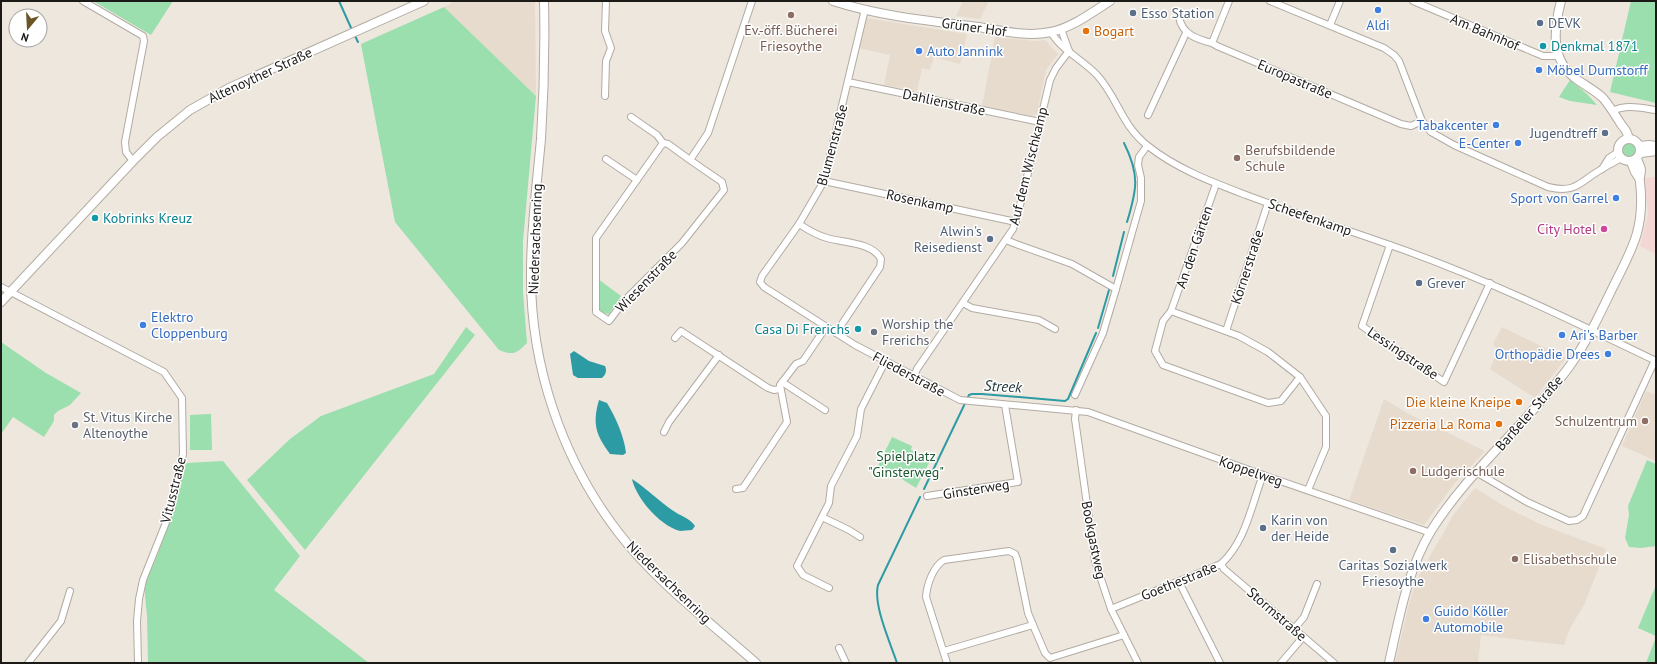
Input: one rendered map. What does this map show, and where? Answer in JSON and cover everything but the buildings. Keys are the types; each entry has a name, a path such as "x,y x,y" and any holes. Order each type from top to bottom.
{"main road":[{"name":"Altenoyther Straße","path":"1,302 133,161 172,125 210,98 235,85 424,1"},
{"name":"Niedersachsenring","path":"544,1 541,137 532,243 531,274 535,338 548,397 577,467 595,498 618,532 645,563 666,583 756,663"},
{"name":"Grüner Hof","path":"833,1 864,9 948,23 1022,33 1051,32 1061,29 1078,21 1110,1"},
{"path":"1561,1 1555,36 1558,56 1566,69 1574,77 1602,98 1620,124 1626,129 1626,140"},
{"path":"1637,155 1636,141 1626,140 1620,144 1620,155 1637,155 1656,150"},
{"path":"1637,155 1649,145 1656,146"},
{"name":"Barßeler Straße","path":"1389,663 1404,598 1421,552 1431,533 1448,506 1476,472 1566,372 1592,330 1634,247 1641,209 1639,178 1635,172 1637,155"}],"street":[{"path":"83,1 143,36 144,41 125,142 126,152 133,161"},
{"path":"605,96 606,61 610,48 605,30 606,1"},
{"path":"690,160 708,133 752,1"},
{"path":"1212,43 1229,1"},
{"path":"1270,1 1373,42 1394,55 1403,69 1422,121 1431,132 1442,139 1548,187 1561,190 1579,185 1602,168 1609,158 1620,155"},
{"path":"1330,25 1340,1"},
{"name":"Am Bahnhof","path":"1413,1 1543,56 1558,56"},
{"name":"Blumenstraße","path":"764,287 760,282 762,276 799,224 824,181 864,9"},
{"path":"1148,115 1186,33 1182,28 1179,17"},
{"name":"Scheefenkamp","path":"1061,29 1069,51"},
{"name":"Scheefenkamp","path":"1051,32 1057,42 1089,68 1105,84 1125,121 1136,137 1147,146 1180,167 1216,184 1390,245 1490,283 1655,361"},
{"name":"Europastraße","path":"1186,33 1401,124 1411,126 1422,121"},
{"name":"Auf dem Wischkamp","path":"914,377 1006,240 1016,222 1050,80 1056,68 1069,51"},
{"name":"Dahlienstraße","path":"848,82 1040,122"},
{"path":"1612,112 1620,108 1630,107 1656,110"},
{"name":"Wiesenstraße","path":"631,117 657,135 663,143 668,144 722,182 724,190 682,243 624,301 609,321 596,312 596,238 663,143"},
{"path":"1075,395 1103,333 1116,289 1141,201 1142,178 1138,165 1140,157 1147,146"},
{"path":"606,159 636,180"},
{"name":"Rosenkamp","path":"824,181 1016,222"},
{"name":"An den Gärten","path":"1216,184 1171,311 1163,321 1155,351 1163,365 1268,403 1281,401 1300,377"},
{"name":"Körnerstraße","path":"1226,331 1268,203"},
{"path":"799,224 813,233 867,248 876,252 881,259 880,267 836,333"},
{"path":"1006,240 1072,264 1116,289"},
{"name":"Lessingstraße","path":"1390,245 1362,326 1444,382 1490,283"},
{"name":"Vitusstraße","path":"1,287 164,372 182,398 183,454 169,510 143,580 139,599 137,621 138,663"},
{"name":"Fliederstraße","path":"764,287 826,327 885,362 954,398 967,402 1074,410"},
{"path":"963,303 972,308 1039,320 1055,329"},
{"path":"1171,311 1239,336 1268,352 1300,377 1326,416 1326,447 1308,490"},
{"path":"736,489 742,488 787,422 780,384 796,364 803,361 826,327"},
{"path":"675,338 681,331 768,388 774,390 780,389"},
{"path":"664,432 669,422 719,356"},
{"path":"1476,472 1527,502 1569,521 1577,520 1583,516 1655,361"},
{"path":"829,588 804,575 797,566 829,503 831,486 857,436 861,409 885,362"},
{"path":"782,382 825,410"},
{"name":"Ginsterweg","path":"927,496 1018,482 1005,404"},
{"name":"Koppelweg","path":"1074,410 1110,420 1431,533"},
{"name":"Bookgastweg","path":"1074,410 1094,558 1103,590 1138,663"},
{"name":"Goethestraße","path":"1111,609 1221,564 1231,555 1239,543 1263,475"},
{"path":"822,517 860,537"},
{"path":"947,663 926,597 927,587 934,572 939,564 944,560 1009,551 1015,554 1028,613 1045,653 1050,658 1124,635"},
{"name":"Stormstraße","path":"1221,564 1334,663"},
{"path":"1179,582 1220,663"},
{"path":"1294,629 1304,617 1317,584"},
{"path":"28,663 61,621 70,592"},
{"path":"944,651 1033,625"},
{"path":"1281,663 1303,637"},
{"path":"839,648 846,663"}],"shaded area":[{"path":"455,1 535,1 536,96 444,7"},
{"path":"963,1 989,1 980,19 956,16"},
{"name":"Auto Jannink","path":"866,18 967,34 960,64 934,57 930,70 922,68 917,91 884,85 890,55 859,48"},
{"path":"995,37 1035,41 1045,40 1058,54 1046,70 1037,114 1032,116 982,106"},
{"path":"1656,177 1656,254 1640,246 1648,214 1644,178"},
{"path":"1502,327 1566,358 1535,398 1490,369 1498,350 1493,344"},
{"name":"Schulzentrum","path":"1646,391 1656,395 1656,461 1622,446"},
{"name":"Ludgerischule","path":"1384,399 1407,413 1485,451 1455,483 1424,525 1349,500"},
{"name":"Elisabethschule","path":"1475,488 1509,509 1542,525 1606,549 1584,605 1570,628 1564,645 1481,635 1478,663 1395,663 1409,604 1417,579 1454,514"}],"green space":[{"path":"93,1 173,1 151,35"},
{"path":"1631,1 1656,1 1656,103 1610,92"},
{"path":"444,7 536,96 523,241 523,292 527,343 518,351 512,353 499,350 395,222 361,44"},
{"path":"1570,80 1587,94 1597,105 1570,101 1559,97"},
{"path":"1629,143 1634,145 1636,150 1634,155 1629,157 1624,155 1622,150 1624,145"},
{"path":"598,279 621,296 609,314 601,313 599,307"},
{"path":"466,327 475,335 305,550 247,480 290,439 321,416 434,374"},
{"path":"1,342 46,373 81,393 70,405 58,411 54,415 54,421 44,437 13,417 1,434"},
{"path":"211,414 212,450 190,450 190,415"},
{"name":"Spielplatz \"Ginsterweg\"","path":"892,437 912,446 911,450 931,459 916,488 886,469 878,466"},
{"path":"1647,460 1656,464 1656,546 1641,548 1629,547 1625,538 1629,515 1628,506"},
{"path":"223,461 300,556 274,590 369,663 148,663 147,616 144,585 168,526 186,463"},
{"path":"1656,585 1656,636 1638,628"},
{"path":"1656,637 1656,663 1646,663"}],"water":[{"path":"574,351 589,361 605,366 606,371 603,377 578,378 573,375 570,354"},
{"path":"599,400 607,403 616,421 625,447 626,453 623,455 610,454 601,441 596,423"},
{"path":"632,479 672,510 690,521 695,526 692,530 680,531 672,528 657,517 638,494"}],"waterway":[{"path":"339,1 352,30"},
{"path":"354,34 358,42"},
{"name":"Streek","path":"1124,143 1133,164 1135,173 1135,191 1127,222"},
{"name":"Streek","path":"1113,276 1124,232"},
{"name":"Streek","path":"1098,328 1109,290"},
{"name":"Streek","path":"924,489 969,395 982,394 1065,401 1068,399 1096,333"},
{"name":"Streek","path":"897,663 880,613 877,593 878,585 920,497"}],"place":[{"name":"Aldi","path":"1378,10"},
{"name":"Esso Station","path":"1133,13"},
{"name":"Ev.-öff. Bücherei Friesoythe","path":"791,15"},
{"name":"DEVK","path":"1540,23"},
{"name":"Bogart","path":"1086,31"},
{"name":"Denkmal 1871","path":"1543,46"},
{"name":"Auto Jannink","path":"919,51"},
{"name":"Möbel Dumstorff","path":"1539,70"},
{"name":"Tabakcenter","path":"1496,125"},
{"name":"Jugendtreff","path":"1605,133"},
{"name":"E-Center","path":"1518,143"},
{"name":"Berufsbildende Schule","path":"1237,158"},
{"name":"Sport von Garrel","path":"1616,198"},
{"name":"Kobrinks Kreuz","path":"95,218"},
{"name":"City Hotel","path":"1604,229"},
{"name":"Alwin's Reisedienst","path":"990,239"},
{"name":"Grever","path":"1419,283"},
{"name":"Elektro Cloppenburg","path":"143,325"},
{"name":"Casa Di Frerichs","path":"858,329"},
{"name":"Worship the Frerichs","path":"874,332"},
{"name":"Ari's Barber","path":"1562,335"},
{"name":"Orthopädie Drees","path":"1608,354"},
{"name":"Die kleine Kneipe","path":"1519,402"},
{"name":"Schulzentrum","path":"1645,421"},
{"name":"Pizzeria La Roma","path":"1499,424"},
{"name":"St. Vitus Kirche Altenoythe","path":"75,425"},
{"name":"Ludgerischule","path":"1413,471"},
{"name":"Karin von der Heide","path":"1263,528"},
{"name":"Caritas Sozialwerk Friesoythe","path":"1393,550"},
{"name":"Elisabethschule","path":"1515,559"},
{"name":"Guido Köller Automobile","path":"1426,619"}]}
